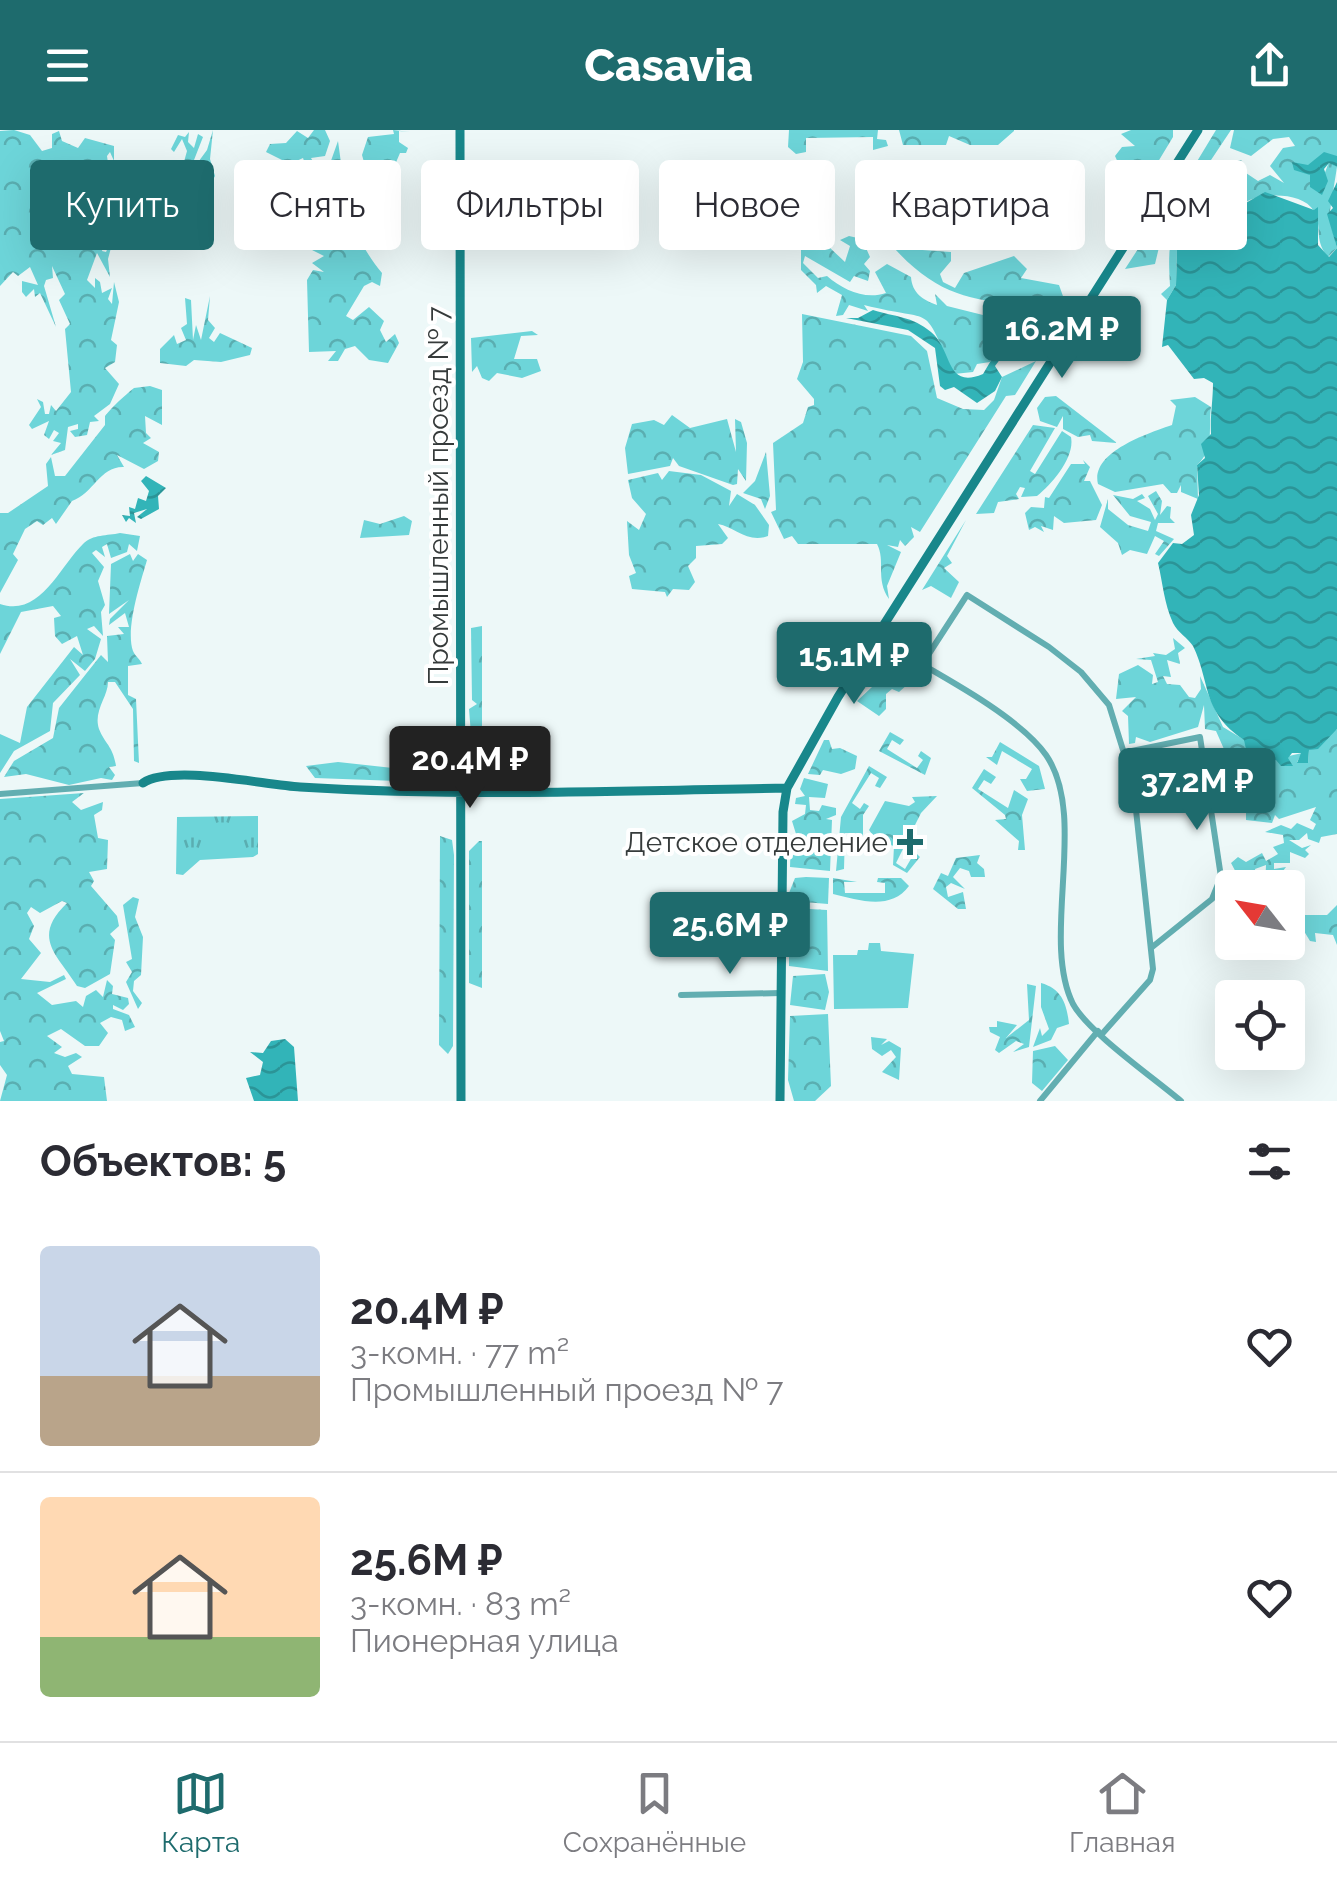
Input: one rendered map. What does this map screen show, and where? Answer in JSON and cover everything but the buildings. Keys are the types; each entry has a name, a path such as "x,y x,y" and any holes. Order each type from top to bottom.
{"street":[{"name":"Промышленный проезд № 7","path":"460,130 461,1101"},
{"path":"780,1101 782,834 787,788 876,638 1198,130"},
{"path":"921,666 967,595 1081,672 1109,705 1128,752 1150,948 1150,980 1040,1101"},
{"path":"876,638 1019,730 1054,768 1061,798 1068,989 1079,1012 1100,1033 1181,1101"},
{"path":"1128,752 1200,738 1219,864 1219,890 1212,899 1150,948"},
{"path":"0,794 143,783 152,778 173,777 296,787 461,792 787,788"},
{"path":"682,995 781,993"}],"green space":[{"path":"213,130 210,160 200,160"},
{"path":"314,130 325,130 330,141 325,156 282,160 266,152 270,144 286,143 297,131 308,138"},
{"path":"393,130 410,132 399,131 399,142 408,148 406,153 400,153 397,160 363,160 362,155 368,137 394,134"},
{"path":"789,130 878,130 877,139 886,140 888,146 873,150 873,137 806,138 806,152 796,154 788,147"},
{"path":"899,130 1014,131 998,145 970,145 949,136 946,145 903,145"},
{"path":"1131,130 1173,130 1159,160 1117,160 1115,156 1122,147 1135,146 1121,134"},
{"path":"1216,130 1231,130 1211,160 1198,160"},
{"path":"1234,130 1337,130 1337,156 1303,169 1310,175 1324,175 1329,162 1337,167 1329,217 1337,248 1328,257 1321,244 1317,217 1308,205 1281,196 1247,202 1247,174 1258,181 1270,175 1284,183 1270,166 1283,148 1295,146 1289,137 1273,139 1251,156 1230,148"},
{"path":"0,131 30,135 42,151 52,148 52,134 59,131 62,141 78,148 85,138 114,146 114,160 110,152 108,160 30,160 30,250 110,250 110,277 97,253 87,280 95,288 95,278 100,282 102,293 112,288 108,299 112,304 114,282 119,302 111,340 117,345 115,362 105,368 119,384 110,404 94,416 99,421 90,422 87,435 75,437 70,431 78,429 78,424 68,427 65,450 51,455 61,443 53,441 59,433 54,430 49,439 44,435 49,421 32,429 29,425 41,407 37,399 43,402 45,414 49,414 51,405 56,411 71,392 65,329 70,324 59,300 65,294 52,266 53,278 46,280 44,286 56,327 40,293 35,297 34,289 26,297 22,292 22,281 38,285 30,267 18,276 13,272 0,286"},
{"path":"189,132 188,142 194,148 198,134 203,137 194,160 184,160 187,151 182,139 174,152 171,149 178,135 185,137"},
{"path":"338,141 341,160 331,160"},
{"path":"855,237 855,250 867,250 870,257 864,264 870,271 868,281 854,276 850,282 805,256 803,263 818,278 827,276 862,294 886,293 875,272 887,264 911,277 916,292 932,303 937,305 935,294 947,306 1003,320 1004,314 1042,315 1054,331 1043,343 1007,348 990,362 977,364 973,372 954,374 924,319 864,305 868,311 849,305 843,315 836,316 842,295 826,286 817,293 816,285 801,270 801,250 832,250 845,262 850,246 840,240"},
{"path":"312,250 366,250 382,273 380,286 372,282 364,286 346,316 353,320 369,307 384,321 380,330 386,342 395,334 399,343 388,363 369,360 355,346 345,349 338,361 328,361 336,351 309,352 307,280 313,270 324,272 312,263 324,256"},
{"path":"896,250 951,252 951,261 940,274 943,282 955,288 964,273 1014,256 1027,269 1021,278 1059,285 1064,299 1061,306 970,297 932,281"},
{"path":"1137,250 1158,250 1155,264 1125,269"},
{"path":"1170,250 1177,250 1176,285 1167,300 1161,294 1170,286"},
{"path":"210,296 208,320 215,328 209,338 214,342 220,333 252,348 250,355 221,362 194,360 186,366 160,363 160,349 174,335 177,344 186,340 181,328 187,324 185,298 191,300 193,340 196,325 201,340"},
{"path":"802,314 911,336 927,351 937,398 963,409 984,410 994,400 1002,377 1036,361 1015,395 1006,396 920,532 911,527 914,537 905,546 900,540 898,547 887,545 901,552 887,586 889,599 882,584 877,544 798,544 792,536 784,539 771,512 776,510 773,443 803,423 808,407 814,405 814,399 797,379 803,362"},
{"path":"532,331 538,335 521,336 514,359 537,359 541,371 522,378 497,373 489,381 482,378 477,366 472,372 471,338"},
{"path":"150,386 162,390 162,425 145,416 146,433 151,438 143,443 159,452 158,461 144,469 117,455 124,467 103,475 72,501 56,524 52,518 43,525 37,521 25,529 13,554 18,560 0,593 0,513 8,513 48,486 46,464 51,457 55,476 65,476 105,425 105,416 112,408 134,388"},
{"path":"1056,396 1117,443 1092,441 1090,435 1078,437 1063,429 1063,416 1057,427 1040,421 1037,408 1045,397"},
{"path":"1195,397 1211,407 1209,445 1197,465 1198,499 1181,492 1181,485 1177,493 1171,493 1163,484 1115,492 1098,484 1098,473 1112,453 1172,425 1176,406 1170,400"},
{"path":"672,415 690,428 727,419 736,452 735,419 741,422 747,443 746,481 738,469 737,484 733,485 679,466 673,458 670,466 628,474 625,448 632,424 654,420 664,425"},
{"path":"1033,425 1055,428 1030,471 1035,474 1062,431 1071,437 1071,445 1062,469 1037,496 1021,497 1025,488 1020,487 1016,494 1019,499 998,502 994,513 976,514"},
{"path":"766,452 770,496 765,509 761,499 743,493 755,481"},
{"path":"1083,460 1090,467 1084,481 1090,481 1102,505 1096,520 1064,523 1054,516 1053,530 1041,526 1044,532 1035,527 1029,530 1025,513 1031,507 1044,508 1045,497 1049,498 1071,464 1085,464"},
{"path":"669,471 701,475 731,491 729,506 737,494 755,505 769,525 768,536 754,538 718,524 728,538 722,544 696,546 696,558 688,566 695,582 689,590 673,589 667,597 665,592 632,589 629,576 636,573 629,555 627,521 639,530 646,514 632,498 628,480 658,473 662,480"},
{"path":"1156,491 1162,501 1160,515 1167,506 1171,507 1170,518 1175,523 1158,523 1156,531 1174,539 1159,556 1155,554 1164,541 1155,536 1147,554 1130,550 1122,555 1118,543 1100,527 1108,499 1108,509 1128,525 1148,531 1151,522 1130,516 1113,495 1133,499 1142,494 1145,498 1137,501 1150,509 1155,520 1158,514 1148,496"},
{"path":"404,516 412,521 409,535 360,538 364,520 380,524"},
{"path":"966,520 947,556 952,563 944,568 959,582 951,598 931,586 922,590"},
{"path":"120,533 140,536 137,551 129,544 127,552 111,558 107,544 102,547 105,557 96,550 92,553 104,567 98,581 105,605 101,612 103,636 94,626 87,629 101,639 95,659 85,671 70,659 80,675 53,703 50,731 14,751 0,773 0,734 20,743 27,707 74,647 83,655 77,636 62,644 55,636 54,618 61,616 53,606 21,612 0,654 0,604 27,604 48,588 87,541"},
{"path":"130,554 133,561 138,554 147,560 131,630 133,651 142,664 128,666 128,695 136,699 139,763 134,761 133,709 115,682 108,682 98,722 115,759 116,766 109,767 115,775 112,780 101,778 69,785 26,774 4,777 14,761 53,738 59,708 101,655 108,662 107,636 124,634 118,627 129,627 125,613 109,625 129,600 109,614 111,564"},
{"path":"482,626 482,760 520,761 509,771 487,771 473,760 469,709 477,704 472,700 471,628"},
{"path":"1173,638 1185,648 1178,653 1180,664 1167,660 1171,677 1163,676 1167,684 1180,685 1189,697 1195,698 1201,689 1200,676 1223,727 1276,759 1302,753 1297,762 1308,763 1309,750 1337,729 1337,834 1321,837 1319,843 1308,839 1307,833 1299,840 1289,840 1302,848 1311,845 1305,850 1309,854 1305,858 1290,852 1290,863 1274,863 1274,869 1286,867 1284,870 1266,870 1266,865 1255,870 1235,870 1231,863 1238,857 1246,862 1262,853 1266,861 1278,854 1273,847 1284,843 1283,835 1265,832 1281,825 1291,829 1297,823 1313,830 1316,824 1310,820 1316,807 1279,819 1275,815 1272,823 1246,820 1246,808 1236,792 1243,789 1239,770 1245,769 1228,766 1223,790 1217,788 1227,756 1216,731 1205,729 1204,705 1198,727 1150,742 1136,737 1135,743 1129,744 1128,716 1122,711 1136,697 1116,699 1119,674 1138,665 1153,675 1152,684 1158,682 1151,660 1136,659 1155,656 1153,653 1166,655 1175,649"},
{"path":"880,651 908,662 913,670 898,670 908,677 908,684 899,692 892,689 886,694 886,709 879,716 857,701 872,687 868,671"},
{"path":"890,732 904,740 900,745 892,740 887,749 917,768 923,760 918,756 921,751 931,758 925,775 879,751"},
{"path":"824,740 829,740 832,749 840,748 857,756 855,769 841,774 823,770 820,775 808,774"},
{"path":"1000,742 1039,766 1045,789 1027,791 1020,779 1026,779 1032,769 1002,751 997,765 986,757 992,757"},
{"path":"338,762 402,769 397,781 315,778 306,766"},
{"path":"869,766 887,777 880,788 875,786 879,778 871,773 852,803 860,809 864,803 869,806 863,815 863,841 855,841 855,833 845,833 844,869 836,871 841,817"},
{"path":"984,769 996,777 991,784 984,780 978,789 1008,808 1014,790 1028,799 1022,815 1025,850 1018,850 1019,841 995,820 1006,819 1005,815 972,788"},
{"path":"804,778 828,784 825,798 809,797 810,810 819,811 822,805 836,808 836,815 826,819 832,820 830,871 790,867 791,837 796,834 792,821 805,814 806,805 795,804 796,798 805,796 800,789"},
{"path":"84,793 72,802 81,810 103,802 102,810 94,815 98,838 108,840 107,869 89,872 94,881 91,886 117,916 119,926 110,934 115,940 110,974 85,988 77,986 56,955 49,936 56,915 67,903 62,901 40,913 31,907 27,913 34,926 29,939 41,953 21,979 50,982 64,975 66,979 37,993 52,1005 76,1001 83,1007 86,996 96,990 103,997 107,980 113,986 112,994 128,998 129,1004 123,1010 113,1005 113,1009 129,1015 135,1027 125,1031 122,1020 111,1017 100,1023 108,1033 99,1046 85,1046 61,1029 47,1036 62,1047 54,1053 65,1057 76,1053 82,1057 68,1066 72,1074 104,1077 107,1101 0,1101 7,1075 0,1065 0,1042 4,1041 0,1031 0,799"},
{"path":"937,796 921,813 896,863 905,869 915,852 920,857 907,873 893,865 894,846 877,841 869,830 885,801 909,806 915,802 912,797"},
{"path":"258,816 258,854 200,860 183,875 176,874 177,817"},
{"path":"440,836 452,840 454,855 453,1046 448,1054 439,1045"},
{"path":"479,841 482,988 469,983 469,851"},
{"path":"980,855 977,863 984,869 985,877 971,877 969,871 960,868 953,877 965,889 951,883 946,887 948,897 963,892 966,909 958,909 933,889 941,873 948,876 956,858"},
{"path":"795,878 829,878 828,904 792,901 789,893"},
{"path":"833,878 857,882 844,882 845,893 885,893 885,883 877,882 878,878 901,878 909,886 893,899 863,901 833,894"},
{"path":"133,897 139,899 135,917 143,937 141,975 134,981 133,991 142,1003 138,1009 126,982 132,972 126,962 132,959 123,905"},
{"path":"1337,905 1337,945 1333,935 1315,933 1316,942 1310,941 1305,933 1305,915 1327,915"},
{"path":"792,908 827,910 828,971 789,966 789,956 795,952 788,948 788,912"},
{"path":"869,943 880,943 881,951 914,954 908,1008 834,1009 833,955 857,955 858,950 868,950"},
{"path":"825,974 829,992 825,1010 790,1005 793,976"},
{"path":"1041,983 1059,994 1069,1024 1057,1028 1051,1040 1033,1047 1040,1028 1042,1036 1049,1029 1041,1007"},
{"path":"1027,984 1036,986 1029,1047 1013,1052 1024,1044 1016,1041 999,1053 995,1050 1000,1037 990,1032 989,1027 997,1027 997,1021 1017,1025 1006,1038 1029,1020"},
{"path":"828,1014 831,1086 815,1101 794,1101 788,1080 790,1016"},
{"path":"871,1037 887,1039 881,1045 889,1041 901,1048 899,1080 882,1072 896,1057 891,1050 882,1056 872,1049"},
{"path":"1055,1046 1068,1060 1042,1091 1032,1083 1033,1051"}],"water":[{"path":"1324,152 1337,156 1337,167 1329,163 1324,169 1328,181 1322,195 1310,187 1310,175 1294,170 1292,162 1308,165"},
{"path":"1337,182 1337,248 1327,214 1333,208 1328,201"},
{"path":"1265,192 1314,210 1318,207 1318,245 1329,257 1337,248 1337,729 1318,749 1309,750 1308,763 1297,763 1301,753 1292,753 1288,758 1293,766 1281,766 1276,760 1257,759 1246,749 1244,740 1220,718 1193,646 1170,616 1158,563 1173,543 1182,544 1194,535 1191,515 1199,495 1197,465 1205,458 1201,444 1211,434 1213,383 1204,378 1194,379 1168,345 1162,347 1167,300 1176,285 1177,250 1247,250 1247,202"},
{"path":"873,310 910,320 931,332 962,377 983,374 996,352 1012,344 1038,350 1039,358 1029,353 1004,354 995,366 1002,377 995,391 977,403 954,387 945,390 940,386 935,348 908,330 846,318 858,318"},
{"path":"146,476 166,488 158,496 159,509 141,519 137,517 147,509 134,513 136,523 129,518 126,522 122,515 130,516 129,507 135,509 138,498 146,501 149,491 141,481"},
{"path":"285,1039 294,1047 298,1101 254,1101 246,1078 260,1075 263,1062 250,1052 263,1053 271,1041"}],"place":[{"name":"Детское отделение","path":"910,842"}]}
